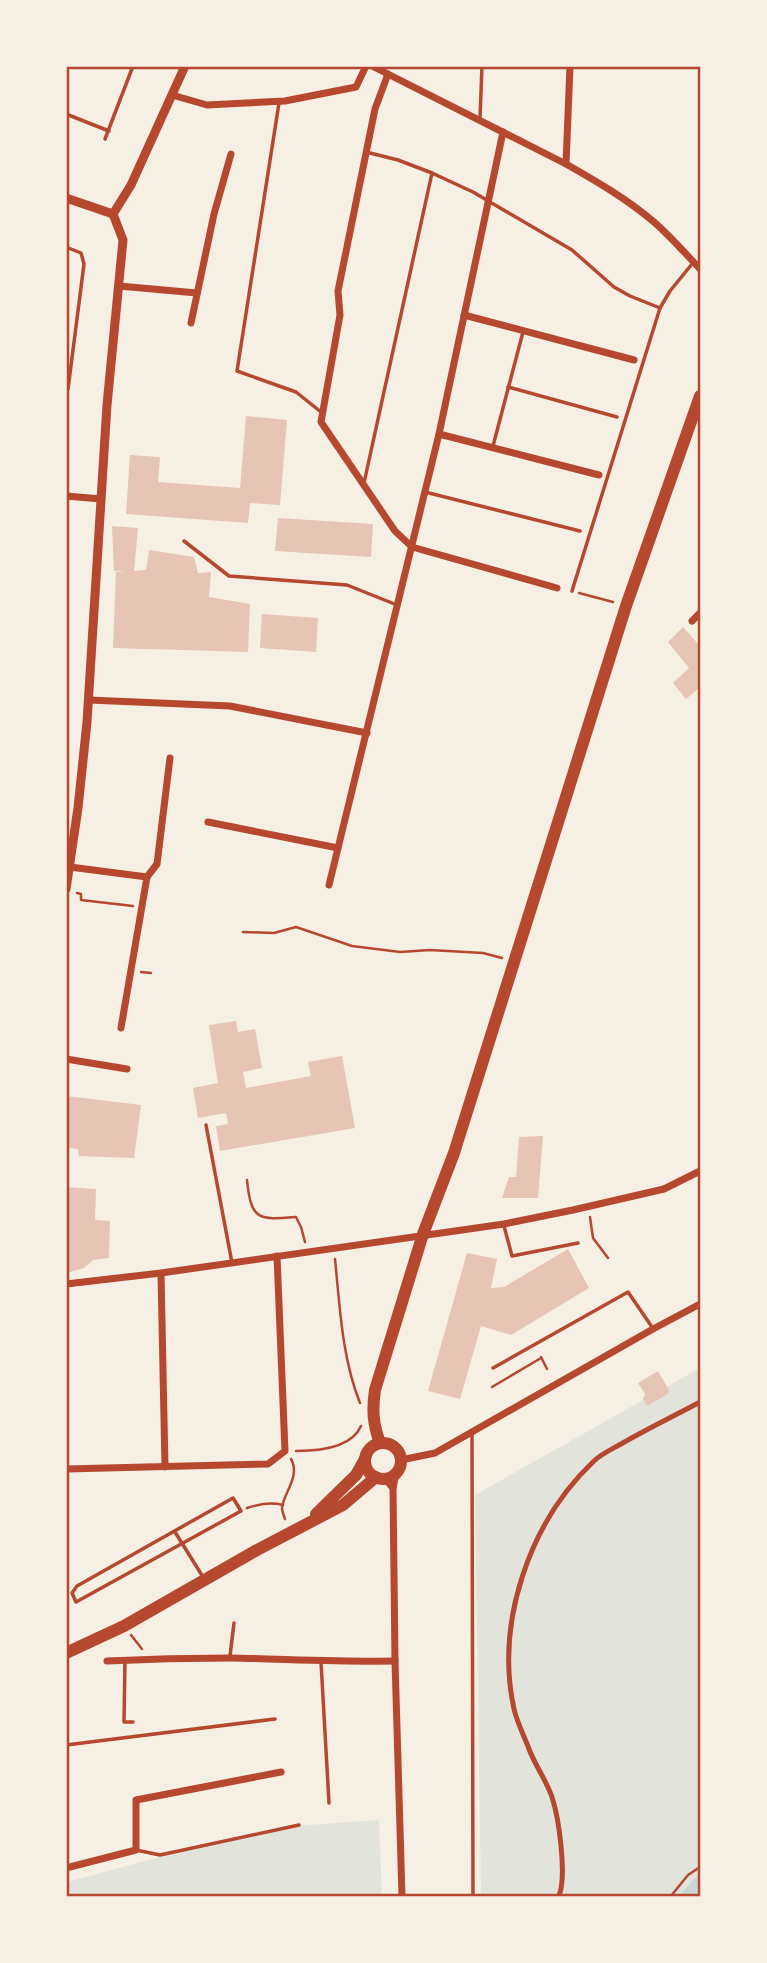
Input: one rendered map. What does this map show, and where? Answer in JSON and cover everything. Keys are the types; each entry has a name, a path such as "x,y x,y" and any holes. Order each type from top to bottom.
{"main road":[{"path":"380,1443 374,1427 372,1409 375,1390 423,1234 454,1153 626,606 701,396"},
{"path":"66,1653 124,1626 387,1479 400,1466 401,1460 396,1449 386,1443 370,1448 356,1475 308,1522"},
{"path":"365,1459 367,1470 387,1479"}],"street":[{"path":"113,214 131,185 185,66"},
{"path":"172,95 207,105 279,101 356,86 366,66"},
{"path":"372,66 566,164 625,200 654,222 701,269"},
{"path":"397,79 398,66"},
{"path":"566,164 570,66"},
{"path":"388,74 375,109 338,291 340,315 321,422 395,531 412,547 556,589"},
{"path":"329,885 439,434 503,132"},
{"path":"191,323 214,214 231,154"},
{"path":"66,198 113,214"},
{"path":"70,891 70,867 89,700 107,405 123,240 113,214"},
{"path":"119,286 197,293"},
{"path":"464,315 634,360"},
{"path":"439,434 599,475"},
{"path":"66,496 102,499"},
{"path":"692,621 701,613"},
{"path":"89,700 230,706 367,733"},
{"path":"121,1028 147,877 157,864 170,758"},
{"path":"208,822 338,848"},
{"path":"70,867 147,877"},
{"path":"66,1059 127,1069"},
{"path":"66,1284 504,1224 664,1189 701,1171"},
{"path":"66,1469 268,1464 285,1451 278,1256"},
{"path":"161,1273 165,1467"},
{"path":"401,1460 435,1453 701,1304"},
{"path":"559,1896 562,1889 561,1842 552,1797 514,1710 510,1667 511,1640 521,1578 541,1532 563,1495 596,1459 701,1402"},
{"path":"387,1479 396,1661 402,1896"},
{"path":"107,1661 229,1658 321,1662 396,1661"},
{"path":"66,1868 136,1850 136,1800 281,1772"}],"lane":[{"path":"104,139 133,66"},
{"path":"480,120 482,66"},
{"path":"279,101 236,372 296,392 323,413"},
{"path":"66,114 109,131"},
{"path":"366,152 432,173 488,200 572,250 614,287 660,307"},
{"path":"364,485 432,173"},
{"path":"66,247 80,253 84,264 68,389"},
{"path":"572,591 660,307 694,262"},
{"path":"492,448 523,330"},
{"path":"508,387 617,417"},
{"path":"425,492 580,531"},
{"path":"184,541 229,576 346,584 398,606"},
{"path":"206,1125 232,1263"},
{"path":"504,1224 512,1256 578,1242"},
{"path":"493,1368 628,1292 653,1329"},
{"path":"472,1433 473,1896"},
{"path":"233,1498 241,1511 76,1602 72,1593 78,1586 233,1498"},
{"path":"175,1532 205,1580"},
{"path":"229,1658 234,1623"},
{"path":"124,1660 124,1722 133,1722"},
{"path":"321,1662 329,1804"},
{"path":"66,1745 275,1719"},
{"path":"136,1850 160,1855 299,1825"}],"path":[{"path":"572,591 626,606"},
{"path":"70,891 81,894 81,900 142,907"},
{"path":"243,932 274,933 296,927 352,946 401,952 430,950 483,953 515,962"},
{"path":"247,1180 249,1196 257,1214 264,1219 296,1217 307,1252"},
{"path":"588,1207 593,1238 608,1258"},
{"path":"334,1247 342,1332 352,1382 360,1403"},
{"path":"535,1344 547,1369"},
{"path":"492,1387 541,1358"},
{"path":"285,1451 312,1451 344,1444 359,1431 364,1419"},
{"path":"285,1451 294,1464 292,1483 282,1508 289,1533"},
{"path":"241,1511 258,1504 284,1505"},
{"path":"124,1626 142,1649 145,1659"},
{"path":"671,1896 688,1875 701,1867"}],"shaded area":[{"path":"700,1368 700,1896 481,1896 475,1495"},
{"path":"379,1820 382,1896 67,1896 67,1882 234,1837 307,1825"},
{"path":"700,1874 700,1896 679,1896 692,1881"}],"building":[{"path":"246,416 287,420 280,505 250,503 248,523 126,514 130,455 160,457 158,482 240,488"},
{"path":"278,518 373,524 371,557 275,551"},
{"path":"112,526 138,528 134,571 146,570 149,550 194,557 198,573 211,572 209,597 250,604 248,652 113,648 116,572 125,571 114,571"},
{"path":"262,614 318,618 316,652 260,648"},
{"path":"683,627 700,646 700,687 686,699 673,683 689,668 668,642"},
{"path":"236,1021 238,1032 255,1029 262,1068 243,1072 246,1088 311,1076 308,1062 342,1056 355,1128 220,1151 216,1126 228,1124 226,1113 198,1118 193,1088 218,1083 209,1025"},
{"path":"66,1096 141,1105 134,1158 79,1156 78,1149 68,1148"},
{"path":"543,1136 538,1198 502,1198 509,1177 516,1177 519,1137"},
{"path":"66,1187 96,1189 95,1220 110,1221 109,1258 93,1260 84,1268 70,1272 66,1271"},
{"path":"568,1249 589,1288 511,1335 481,1326 460,1399 428,1391 467,1253 497,1259 491,1288 504,1287"},
{"path":"658,1371 669,1390 668,1394 647,1406 643,1399 645,1394 638,1383"}]}
